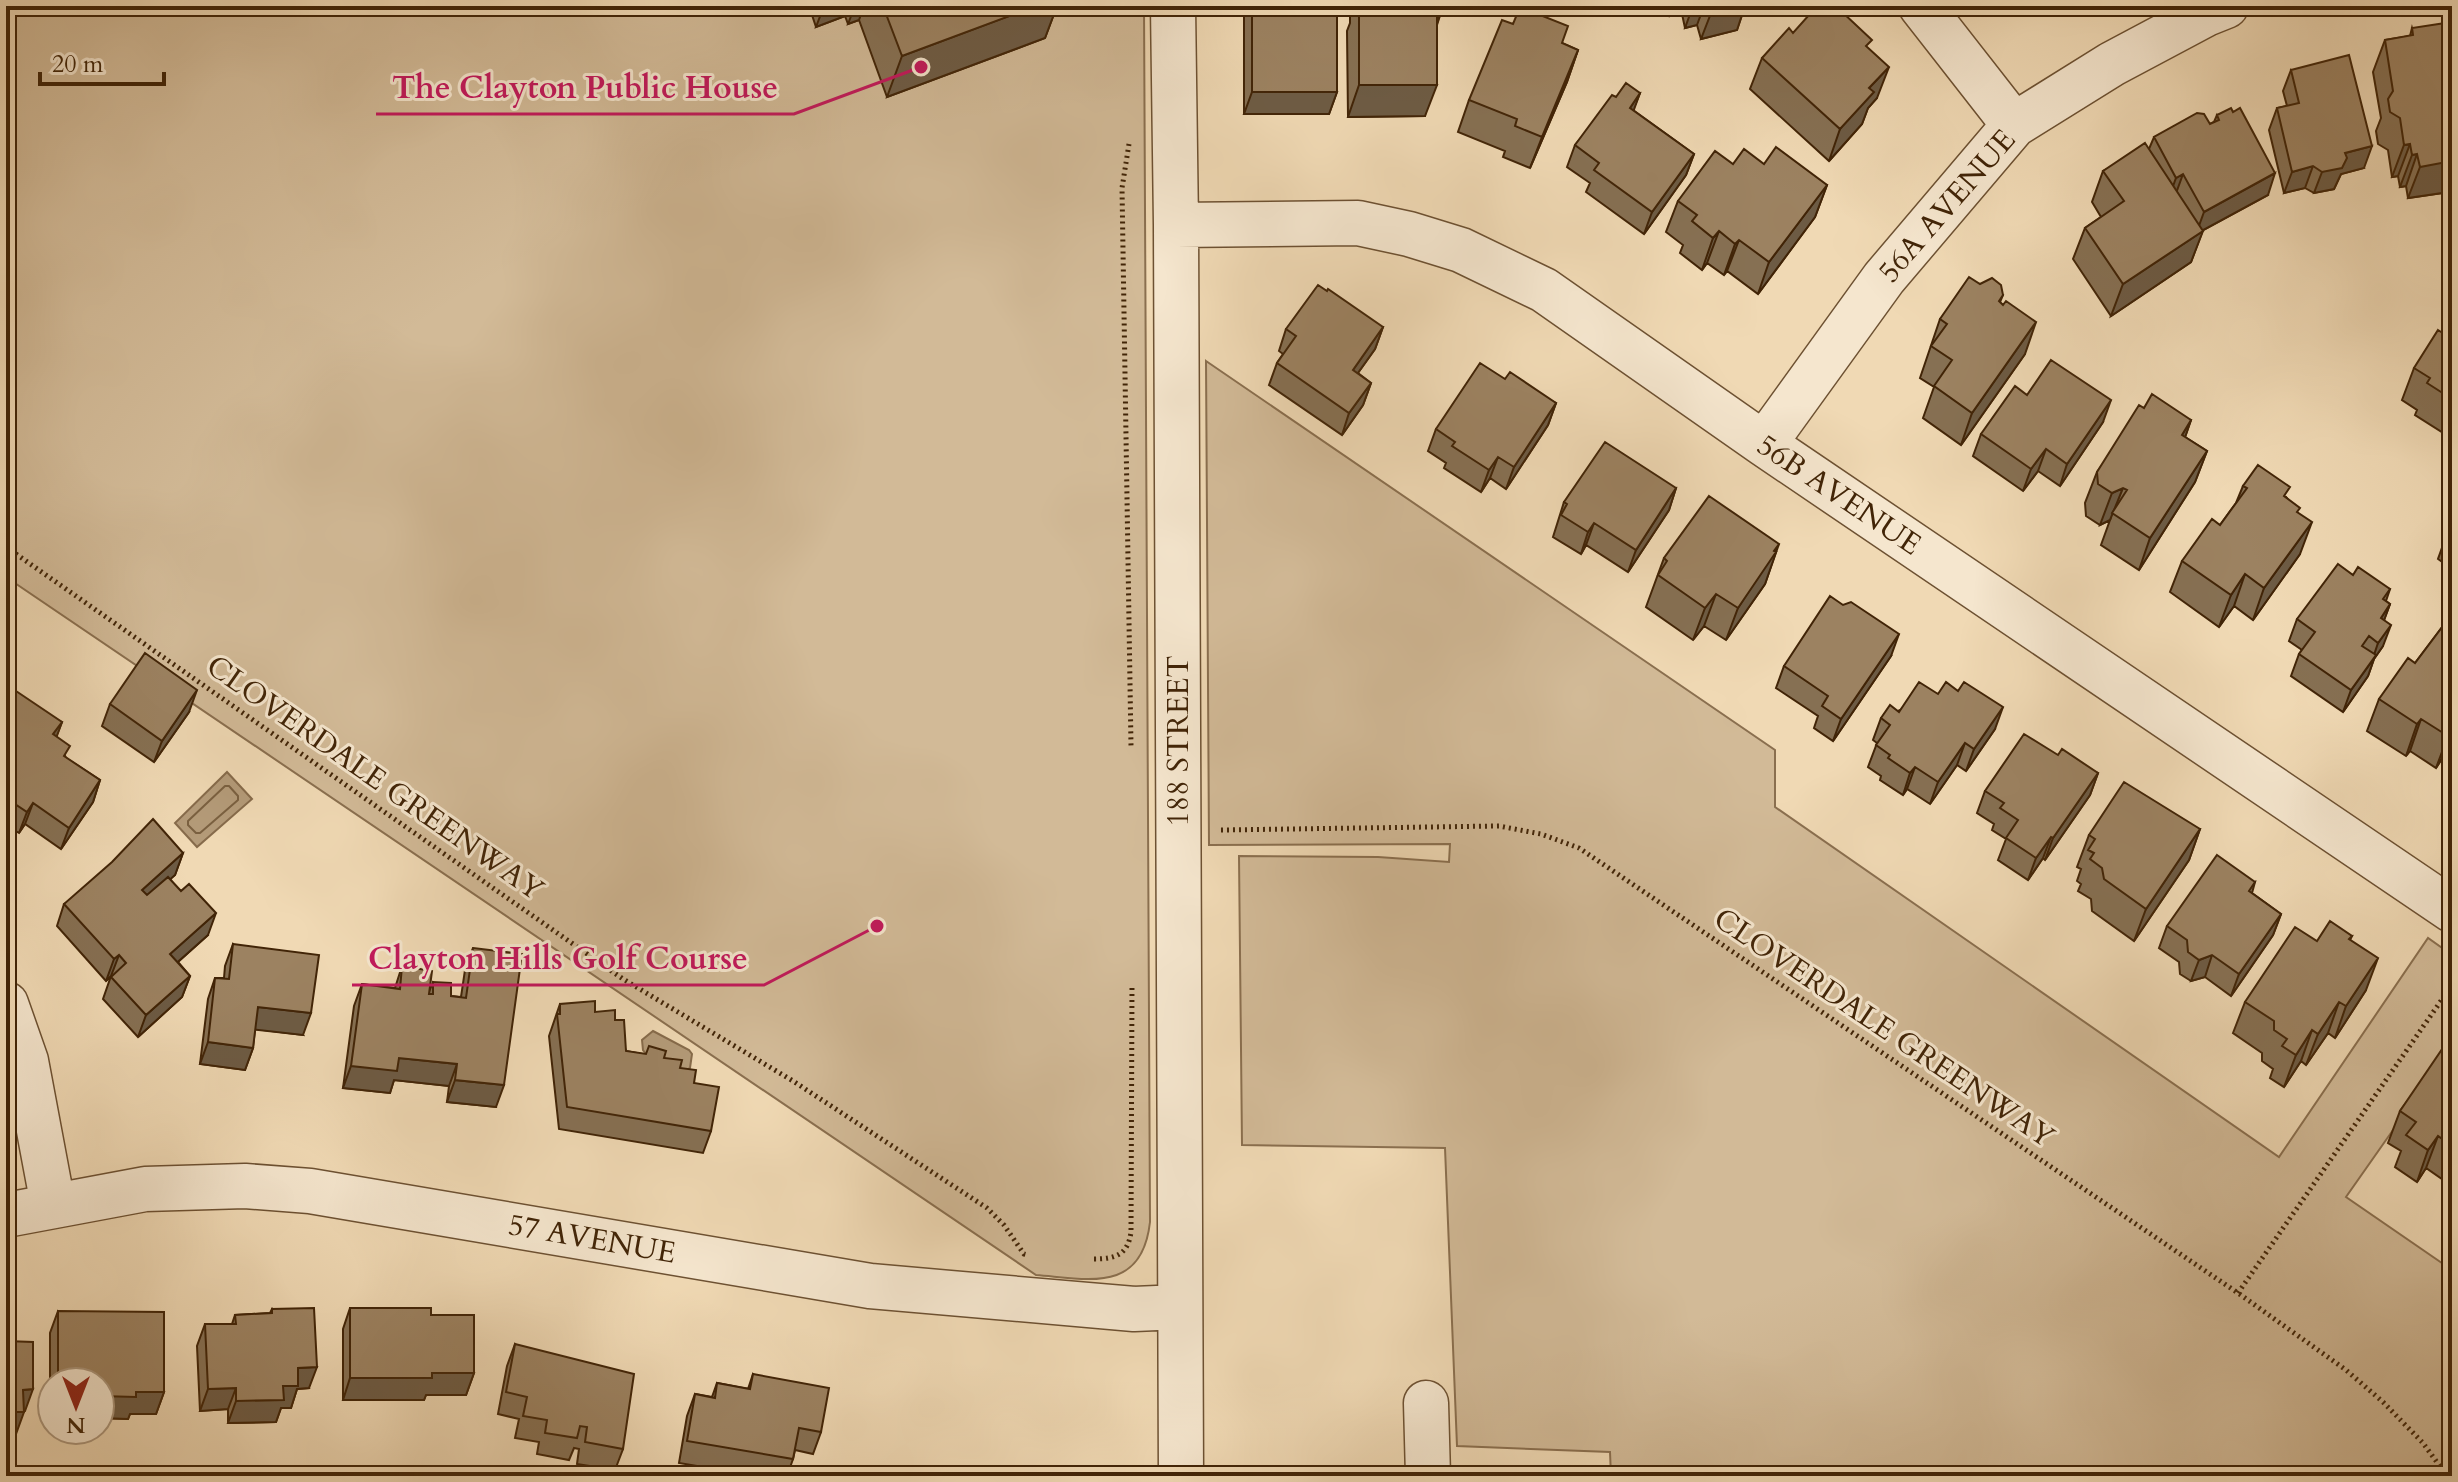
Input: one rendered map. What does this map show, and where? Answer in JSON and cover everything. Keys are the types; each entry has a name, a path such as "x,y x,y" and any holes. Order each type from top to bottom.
{"street":[{"name":"188 STREET","path":"1173,6 1181,1476"},
{"path":"1921,6 2014,125"},
{"name":"56A AVENUE","path":"1764,444 1884,278 2014,125 2112,64 2226,6"},
{"name":"56B AVENUE","path":"1176,225 1358,223 1461,250 1544,290 1764,444 2452,910"},
{"path":"6,1004 26,1061 53,1205"},
{"name":"57 AVENUE","path":"6,1215 145,1189 245,1186 297,1190 870,1286 1134,1309 1180,1307"},
{"path":"1426,1403 1428,1476"}],"path":[{"path":"1130,137 1122,188 1131,752"},
{"name":"CLOVERDALE GREENWAY","path":"6,547 623,979 793,1081 987,1208 1004,1225 1024,1254 1038,1255"},
{"name":"CLOVERDALE GREENWAY","path":"1214,830 1499,826 1541,834 1579,848 2238,1293 2346,1370 2423,1443 2447,1476"},
{"path":"1092,1259 1118,1256 1126,1250 1131,1232 1132,970"},
{"path":"2238,1293 2452,985"}],"shaded area":[{"path":"6,6 1144,6 1150,1222 1145,1245 1136,1261 1110,1277 1075,1279 1036,1275 6,577"},
{"path":"1206,361 1775,750 1775,807 2279,1157 2428,938 2452,955 2452,1046 2346,1197 2452,1270 2452,1476 1611,1476 1610,1452 1457,1446 1445,1148 1242,1145 1239,856 1378,857 1449,862 1450,844 1209,845"}],"water":[{"path":"227,772 252,799 197,847 175,823"},
{"path":"653,1031 689,1050 692,1054 690,1068 672,1070 646,1054 642,1040"}],"building":[{"path":"883,6 1036,6 902,56"},
{"path":"1252,6 1281,6 1281,15 1337,15 1337,92 1252,92"},
{"path":"1359,6 1443,6 1437,7 1437,85 1359,85"},
{"path":"1817,6 1830,6 1838,13 1840,10 1872,40 1866,46 1889,67 1869,88 1874,92 1840,129 1762,58 1789,28 1793,33"},
{"path":"1520,7 1568,26 1562,43 1578,50 1542,137 1515,126 1517,119 1469,100 1502,20 1513,24"},
{"path":"2452,22 2452,161 2420,167 2417,154 2412,155 2410,144 2404,145 2400,118 2390,112 2388,99 2393,91 2385,40 2413,35 2412,28"},
{"path":"2349,55 2372,146 2345,153 2347,158 2342,168 2322,172 2313,166 2292,172 2277,108 2299,103 2291,70"},
{"path":"1626,83 1640,93 1630,108 1694,154 1652,212 1594,170 1599,163 1575,145 1612,95 1616,97"},
{"path":"2231,108 2233,112 2240,108 2275,173 2204,212 2183,174 2176,178 2154,137 2197,113 2204,114 2210,124 2219,120 2217,115"},
{"path":"2145,143 2203,231 2123,284 2085,228 2124,201 2103,171"},
{"path":"1776,147 1827,185 1769,262 1739,240 1735,244 1719,231 1713,238 1692,221 1697,215 1678,201 1715,151 1733,164 1744,149 1764,164"},
{"path":"1969,277 1980,284 1992,278 2001,285 2003,295 1999,301 2003,305 2006,301 2036,322 1972,413 1934,386 1952,360 1931,346 1947,324 1940,319"},
{"path":"1318,285 1383,327 1353,370 1371,383 1349,413 1277,363 1296,336 1286,329"},
{"path":"2438,330 2452,339 2452,399 2427,383 2430,378 2414,368"},
{"path":"2051,360 2111,400 2067,464 2046,449 2031,469 1981,434 2015,386 2027,395"},
{"path":"1480,363 1505,379 1510,372 1556,403 1514,467 1498,457 1489,470 1452,446 1455,442 1436,429"},
{"path":"2152,394 2191,420 2182,435 2207,451 2150,538 2112,513 2127,490 2123,488 2112,493 2098,484 2097,472 2139,405 2144,408"},
{"path":"1605,442 1676,488 1636,550 1594,523 1588,532 1561,515 1567,504 1564,502"},
{"path":"2258,465 2290,487 2284,496 2300,508 2297,512 2312,522 2264,588 2245,574 2231,595 2182,561 2212,519 2220,525 2247,488 2243,486"},
{"path":"1709,496 1779,544 1738,608 1716,594 1705,608 1658,575 1667,561 1664,558"},
{"path":"2338,564 2353,575 2358,567 2390,589 2383,599 2390,604 2381,618 2391,625 2378,643 2369,636 2362,646 2376,655 2351,690 2299,654 2315,632 2297,619"},
{"path":"1830,596 1843,605 1851,602 1899,634 1841,719 1822,706 1828,696 1784,666"},
{"path":"2452,614 2452,730 2448,736 2421,719 2417,724 2379,699 2408,658 2415,663"},
{"path":"145,653 197,690 162,741 110,704"},
{"path":"1919,682 1938,694 1946,682 1958,691 1964,682 2003,707 1974,749 1965,743 1938,782 1915,767 1910,773 1888,758 1890,755 1876,745 1890,725 1881,718 1890,705 1899,712"},
{"path":"13,689 62,722 53,734 70,746 64,756 100,780 69,828 33,803 27,812 6,798 6,700"},
{"path":"2024,734 2058,755 2062,749 2098,773 2036,858 2006,838 2018,820 2000,808 2004,803 1985,791"},
{"path":"2124,782 2200,829 2146,909 2104,879 2102,868 2090,859 2094,853 2088,850 2095,839 2089,835"},
{"path":"153,819 183,853 142,890 147,895 168,877 181,891 189,884 216,913 170,954 190,976 146,1015 111,977 126,963 119,955 114,959 64,904 112,862"},
{"path":"2217,855 2255,882 2249,891 2281,914 2239,974 2212,955 2199,960 2188,952 2187,940 2167,926"},
{"path":"2330,921 2352,936 2349,939 2378,958 2346,1006 2339,1002 2318,1034 2312,1030 2296,1055 2282,1046 2287,1039 2274,1030 2274,1021 2245,1002 2295,927 2317,941"},
{"path":"233,944 319,955 311,1013 258,1007 253,1048 208,1042 215,978 229,979"},
{"path":"473,948 522,954 504,1085 455,1080 457,1064 399,1058 397,1071 351,1066 362,984 400,989 402,966 432,971 429,994 433,994 433,982 451,983 451,996 466,998"},
{"path":"595,1001 595,1012 615,1010 615,1020 624,1020 626,1051 646,1054 649,1046 666,1051 664,1058 682,1060 680,1068 696,1070 694,1083 719,1087 711,1131 567,1107 557,1014 560,1014 560,1004"},
{"path":"2449,1039 2452,1041 2452,1146 2438,1136 2428,1150 2406,1135 2416,1122 2400,1111"},
{"path":"314,1308 317,1367 298,1368 298,1386 283,1386 284,1400 236,1401 236,1388 208,1389 205,1324 236,1324 235,1315 272,1313 272,1309"},
{"path":"350,1308 431,1308 431,1315 474,1315 474,1373 432,1373 432,1378 350,1378"},
{"path":"58,1311 164,1312 164,1392 136,1392 136,1397 116,1396 116,1366 58,1366"},
{"path":"6,1341 33,1342 33,1389 23,1390 24,1412 6,1412"},
{"path":"515,1344 634,1374 623,1449 585,1442 587,1427 580,1426 577,1438 545,1433 547,1420 523,1416 527,1397 506,1392"},
{"path":"753,1374 829,1388 821,1432 799,1428 793,1459 687,1441 695,1394 715,1398 717,1383 750,1389"}],"place":[{"name":"The Clayton Public House","path":"921,67"},
{"name":"Clayton Hills Golf Course","path":"877,926"}]}
